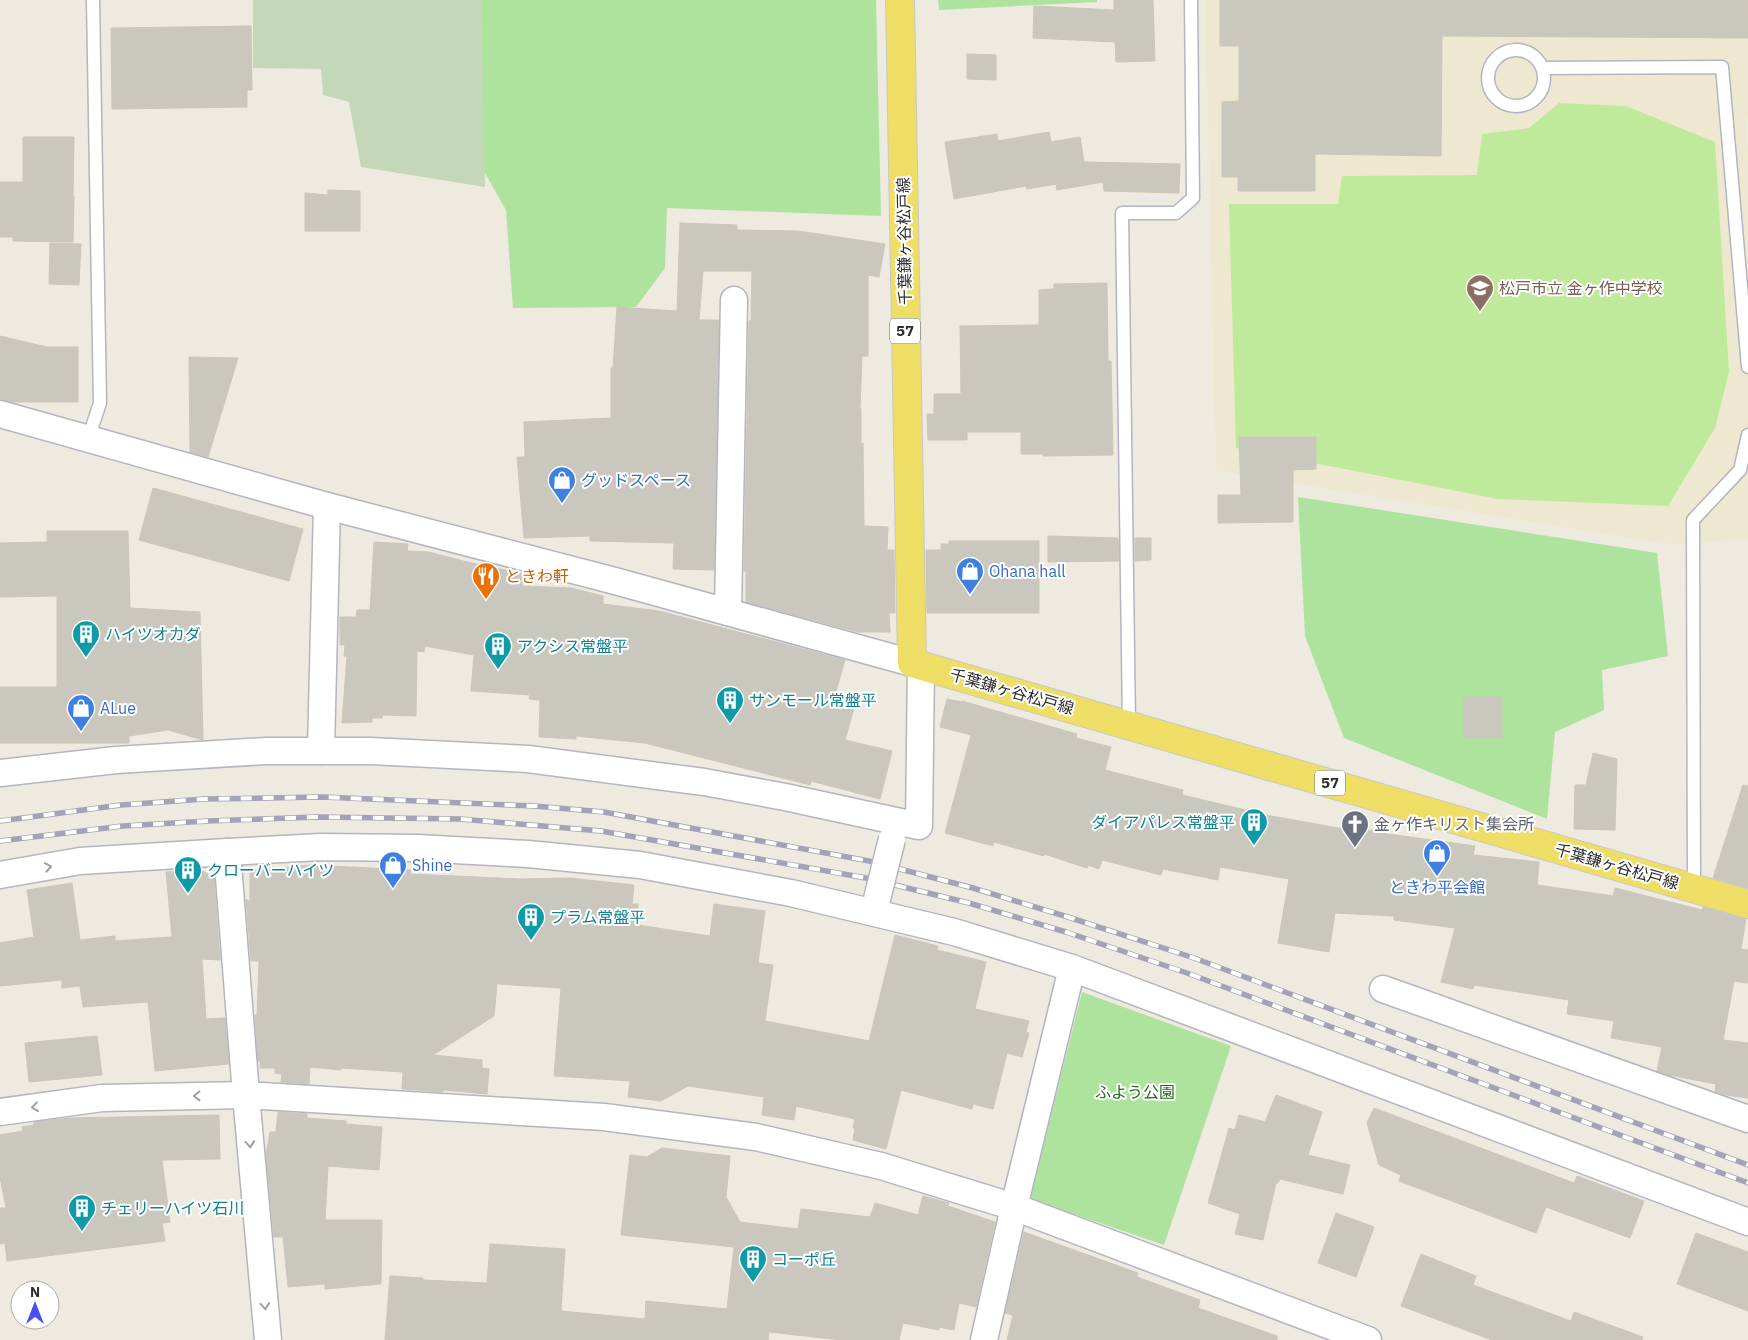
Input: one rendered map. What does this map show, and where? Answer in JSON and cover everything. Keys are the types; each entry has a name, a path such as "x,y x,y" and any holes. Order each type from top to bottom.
{"main road":[{"name":"千葉鎌ヶ谷松戸線","path":"900,0 916,664 1748,904"}],"street":[{"path":"728,612 734,300"},
{"path":"0,414 326,506 728,612 916,664 920,826 704,782 528,759 370,751 266,751 125,759 0,772"},
{"path":"321,751 326,506"},
{"path":"877,899 892,839"},
{"path":"0,875 80,861 321,847 417,848 528,854 640,865 791,893 954,932 1072,968 1748,1222"},
{"path":"227,852 268,1340"},
{"path":"984,1340 1072,968"},
{"path":"1383,989 1748,1120"},
{"path":"0,1112 102,1098 246,1095 604,1117 756,1137 881,1166 1014,1207 1368,1340"}],"lane":[{"path":"88,439 100,403 93,0"},
{"path":"1129,725 1122,213 1176,213 1193,198 1191,0"},
{"path":"1516,50 1532,54 1543,68 1545,75 1544,83 1538,97 1532,102 1510,106 1496,98 1490,90 1488,83 1489,70 1496,58 1508,51 1516,50"},
{"path":"1543,68 1722,66 1748,367"},
{"path":"1694,888 1693,520 1740,470 1748,435"}],"shaded area":[{"name":"松戸市立 金ヶ作中学校","path":"1205,0 1748,0 1748,118 1745,119 1748,154 1748,539 1673,545 1216,471"}],"green space":[{"path":"253,0 481,0 485,187 361,167 349,102 323,95 321,69 253,68"},
{"path":"452,0 876,0 881,216 667,208 665,268 636,307 513,308 506,210 456,122"},
{"path":"938,0 1097,0 1097,2 939,10"},
{"path":"1559,103 1626,106 1715,142 1729,372 1715,428 1668,506 1498,499 1236,448 1229,204 1338,204 1342,176 1477,175 1482,134 1529,128"},
{"path":"1298,497 1657,553 1668,656 1602,670 1604,710 1555,732 1547,819 1344,738 1305,636"},
{"name":"ふよう公園","path":"1082,992 1231,1046 1164,1245 1030,1199"}],"building":[{"path":"1114,0 1153,0 1155,61 1116,62 1115,42 1033,38 1034,6 1114,10"},
{"path":"1220,0 1748,0 1748,38 1442,36 1441,156 1315,154 1315,191 1238,191 1238,177 1222,177 1222,102 1239,101 1239,46 1220,46"},
{"path":"251,26 252,90 247,90 247,107 112,109 111,28"},
{"path":"967,54 996,55 996,80 967,79"},
{"path":"1049,132 1051,142 1080,137 1084,162 1180,164 1179,193 1104,191 1103,182 1057,190 1056,184 1027,189 1026,186 954,199 945,142 997,134 998,141"},
{"path":"23,137 74,137 73,242 13,241 13,237 0,237 0,182 23,182"},
{"path":"328,190 360,191 360,231 305,231 305,193 328,195"},
{"path":"680,223 737,225 737,230 798,231 885,244 879,277 868,275 868,356 862,356 860,409 861,443 863,443 864,526 888,527 887,550 894,550 895,613 889,613 890,632 858,632 746,602 746,571 744,571 749,321 751,321 752,271 703,271 699,320 719,320 714,570 673,569 674,543 590,541 590,536 524,538 517,457 525,457 524,422 611,418 611,368 613,368 617,307 677,311"},
{"path":"50,243 81,244 79,285 49,284"},
{"path":"1107,283 1108,361 1111,361 1113,455 1043,456 1043,454 1021,454 1021,432 967,432 967,440 928,440 927,414 934,414 934,394 961,394 960,326 1039,325 1039,290 1054,289 1054,284"},
{"path":"0,336 47,347 78,347 78,402 12,402 0,399"},
{"path":"189,357 238,358 208,457 190,452"},
{"path":"1239,437 1316,437 1316,469 1293,470 1293,522 1218,523 1218,495 1241,495"},
{"path":"153,488 303,529 289,581 139,540"},
{"path":"47,531 128,531 130,608 200,612 203,740 168,730 129,736 129,743 0,743 0,687 57,687 57,596 0,597 0,543 47,542"},
{"path":"1048,536 1118,538 1119,561 1048,562"},
{"path":"1135,538 1151,538 1151,560 1135,561"},
{"path":"949,541 1039,541 1039,613 927,613 926,550 941,550 941,544 949,544"},
{"path":"374,542 408,544 407,551 429,552 520,573 523,575 522,586 572,588 603,596 603,604 659,611 845,660 835,695 856,701 845,740 892,751 880,799 811,781 810,785 645,743 576,736 576,739 539,737 540,700 529,699 530,695 471,691 474,655 425,646 424,652 417,651 416,716 383,715 382,718 372,718 372,722 342,723 347,656 344,656 345,645 340,645 340,617 356,617 357,610 370,610"},
{"path":"1464,697 1502,697 1502,738 1464,738"},
{"path":"947,699 962,701 1077,734 1076,738 1111,747 1105,770 1183,790 1182,795 1271,816 1344,829 1381,831 1381,833 1475,846 1473,855 1539,862 1537,885 1613,896 1615,888 1702,910 1703,907 1746,919 1741,949 1748,950 1748,983 1734,981 1723,1040 1748,1043 1748,1098 1726,1095 1715,1091 1716,1084 1657,1071 1662,1047 1611,1038 1614,1021 1567,1014 1569,1000 1474,985 1473,989 1441,982 1455,928 1394,920 1394,916 1335,913 1329,952 1278,943 1289,879 1220,867 1218,880 1163,869 1161,875 1102,860 1099,869 1088,865 1087,868 1044,854 1044,856 994,842 993,846 945,833 971,735 940,727"},
{"path":"1593,753 1617,759 1615,830 1574,829 1575,785 1586,785"},
{"path":"1743,785 1748,786 1748,888 1713,878"},
{"path":"311,865 411,870 410,874 521,879 569,878 634,885 632,904 638,904 637,925 710,936 714,904 765,911 758,963 773,965 765,1021 869,1041 895,935 938,946 937,950 986,962 975,1009 1029,1021 1026,1032 1029,1033 1022,1057 1007,1053 993,1109 973,1104 972,1109 901,1090 886,1149 853,1140 855,1119 796,1106 794,1120 762,1115 764,1097 688,1086 661,1101 628,1097 630,1081 554,1076 561,988 497,984 494,1016 433,1055 482,1060 482,1068 489,1069 487,1094 402,1089 403,1072 341,1068 341,1070 310,1067 309,1084 281,1082 282,1074 275,1073 275,1068 260,1068 260,1061 258,1061 255,1015 257,1015 259,961 251,961 246,899 250,902 250,871"},
{"path":"201,870 214,878 220,960 202,959 206,1019 225,1018 229,1064 155,1071 148,1002 83,1007 80,986 62,988 62,980 0,986 0,943 34,937 27,890 72,883 80,940 115,936 115,941 172,937 166,872"},
{"path":"97,1036 102,1075 29,1082 25,1043"},
{"path":"1276,1095 1322,1112 1308,1155 1350,1165 1343,1194 1280,1179 1276,1183 1263,1240 1235,1234 1240,1214 1208,1203 1229,1128 1235,1130 1239,1115 1265,1122"},
{"path":"1374,1108 1574,1183 1577,1176 1644,1201 1630,1238 1546,1207 1536,1233 1399,1181 1401,1175 1379,1165 1367,1123"},
{"path":"278,1112 307,1114 307,1118 346,1121 346,1124 382,1127 379,1170 328,1166 325,1220 382,1220 381,1284 325,1289 325,1284 288,1287 283,1237 274,1237 266,1155 270,1132 276,1132"},
{"path":"219,1115 220,1159 162,1160 170,1222 162,1223 165,1241 7,1261 5,1243 0,1244 0,1208 6,1208 0,1177 0,1135 23,1131 22,1127 34,1125 34,1122 69,1118"},
{"path":"662,1148 730,1156 726,1197 740,1222 798,1229 801,1209 870,1217 875,1203 918,1215 923,1196 949,1203 948,1206 995,1222 976,1307 959,1303 954,1330 939,1327 939,1330 903,1323 899,1340 841,1340 769,1332 768,1340 385,1340 390,1276 423,1278 423,1280 487,1283 490,1244 565,1249 561,1311 645,1319 646,1301 727,1309 734,1247 621,1235 630,1155 647,1157"},
{"path":"1336,1213 1374,1227 1356,1277 1318,1263"},
{"path":"1024,1232 1138,1273 1137,1277 1200,1300 1198,1308 1277,1336 1277,1340 1007,1340 1013,1315 1005,1313"},
{"path":"1696,1233 1748,1252 1748,1311 1677,1284"},
{"path":"1421,1254 1476,1276 1473,1285 1571,1321 1574,1312 1643,1337 1642,1340 1492,1340 1401,1306"}],"railway":[{"path":"0,821 121,805 204,799 323,797 534,806 604,812 869,861 973,888 1194,958 1748,1165"},
{"path":"0,841 123,826 208,821 317,817 460,819 601,831 866,878 969,903 1066,932 1187,973 1748,1183"}],"place":[{"name":"松戸市立 金ヶ作中学校","path":"1480,312"},
{"name":"グッドスペース","path":"562,504"},
{"name":"Ohana hall","path":"970,595"},
{"name":"ときわ軒","path":"486,600"},
{"name":"ハイツオカダ","path":"86,658"},
{"name":"アクシス常盤平","path":"498,670"},
{"name":"サンモール常盤平","path":"730,724"},
{"name":"ALue","path":"81,732"},
{"name":"ダイアパレス常盤平","path":"1254,846"},
{"name":"金ヶ作キリスト集会所","path":"1355,848"},
{"name":"ときわ平会館","path":"1437,877"},
{"name":"Shine","path":"393,889"},
{"name":"クローバーハイツ","path":"188,894"},
{"name":"プラム常盤平","path":"531,941"},
{"name":"チェリーハイツ石川","path":"82,1232"},
{"name":"コーポ丘","path":"753,1283"}]}
